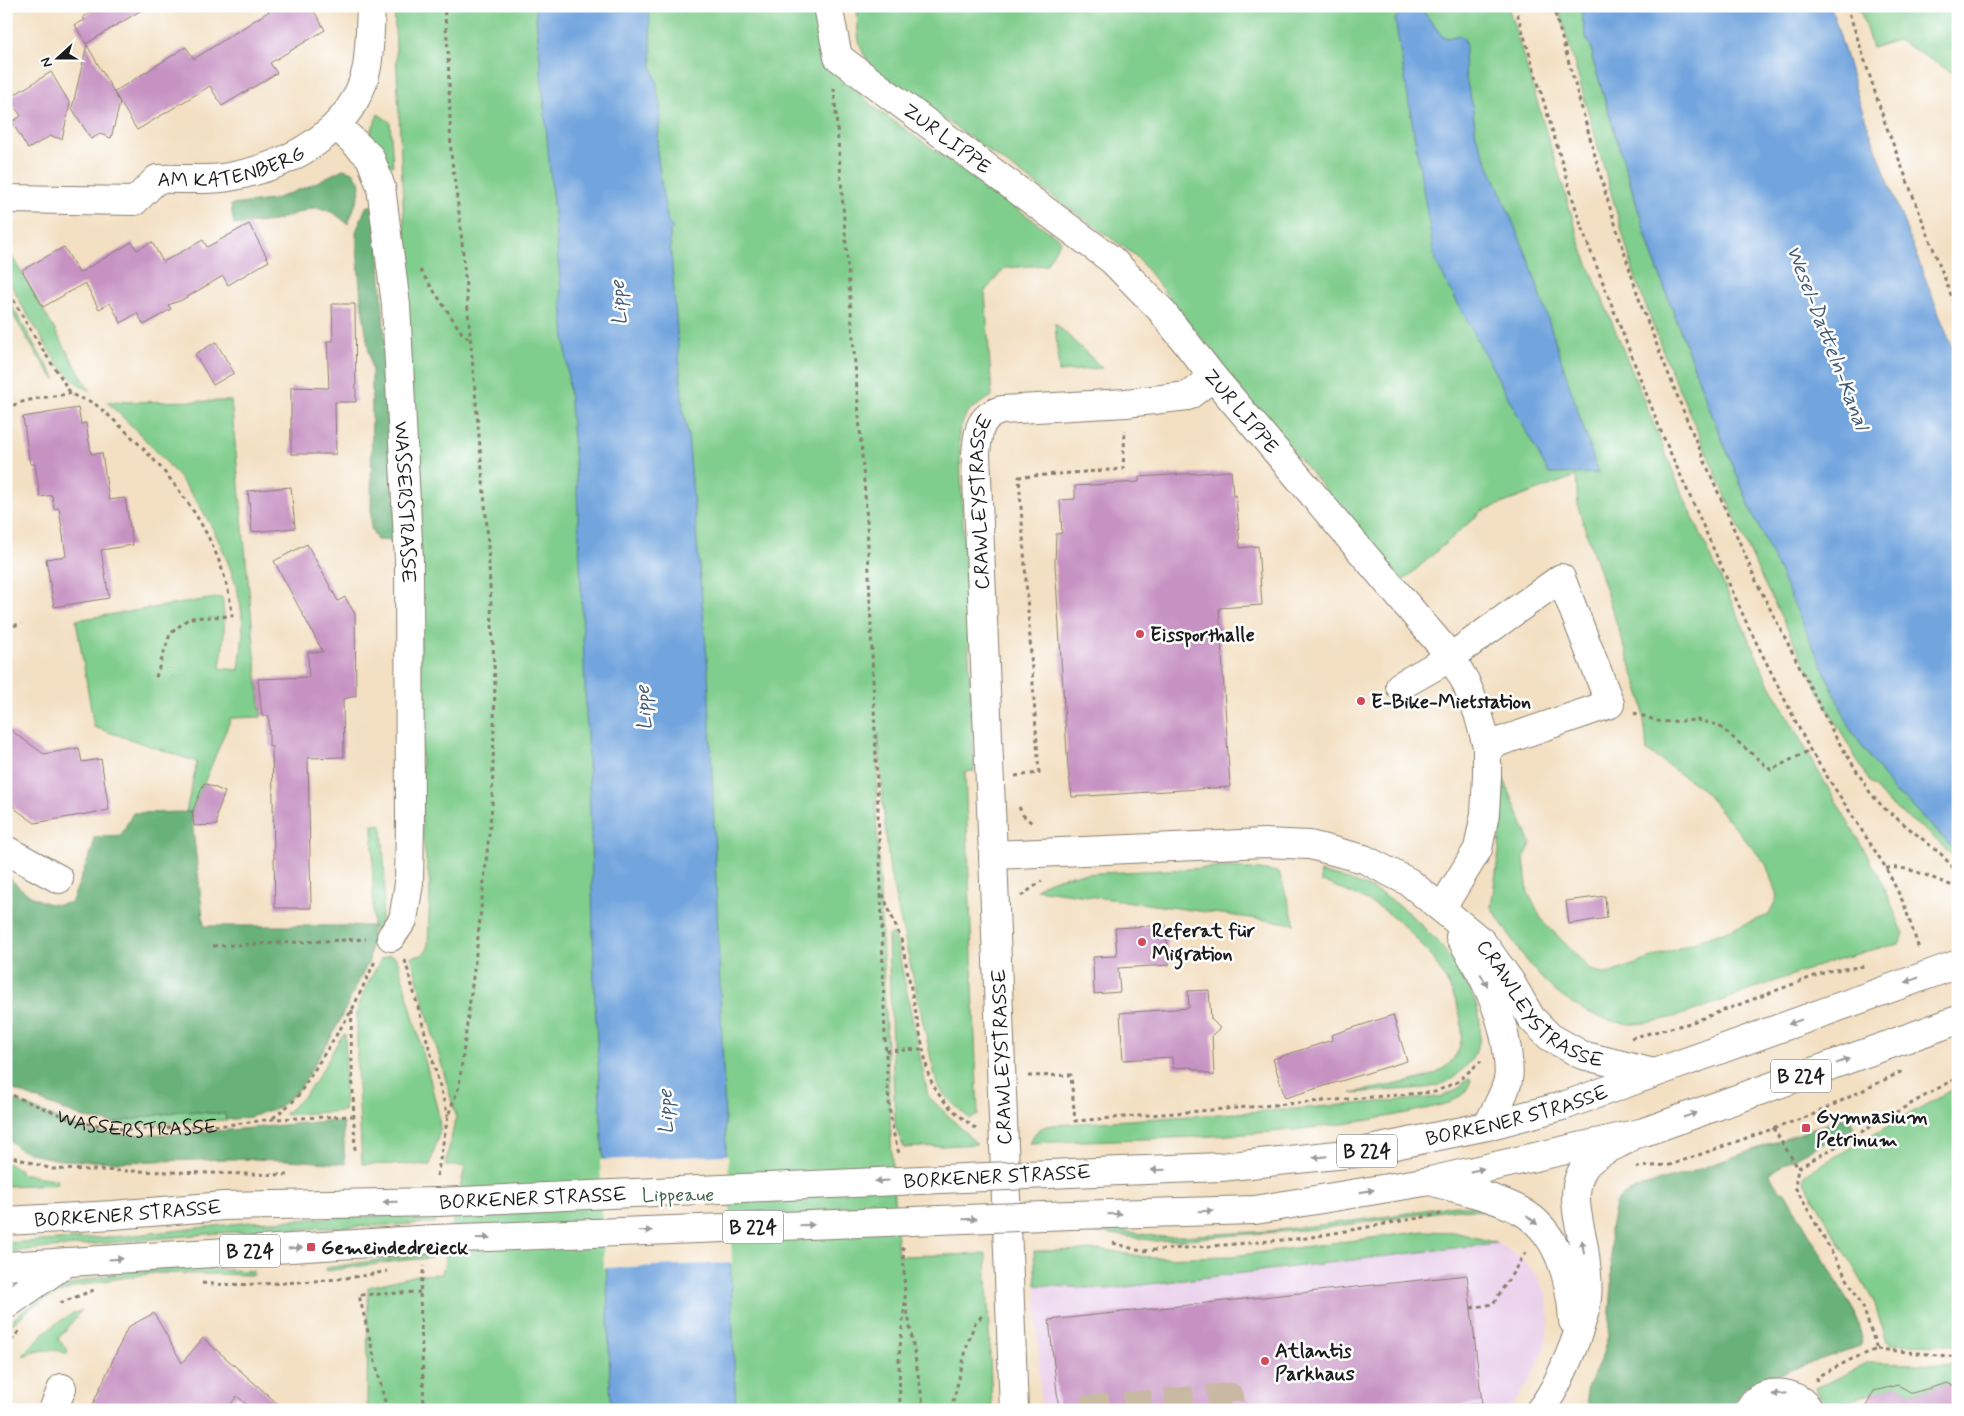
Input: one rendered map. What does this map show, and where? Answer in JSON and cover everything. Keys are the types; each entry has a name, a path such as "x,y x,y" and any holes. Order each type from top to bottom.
{"street":[{"path":"336,125 350,108 359,91 366,68 371,6"},
{"path":"828,6 838,57"},
{"name":"ZUR LIPPE","path":"838,57 1112,260 1160,309 1213,377 1451,657 1465,681 1478,713 1487,746 1485,814 1478,850 1442,908"},
{"name":"AM KATENBERG","path":"6,199 135,200 157,179 227,177 258,170 289,159 321,140 336,125"},
{"name":"WASSERSTRASSE","path":"336,125 370,157 381,187 396,305 409,561 410,821 409,883 403,920 391,938"},
{"name":"CRAWLEYSTRASSE","path":"1014,1410 994,855 976,454 978,437 983,420 992,413 1002,410 1126,403 1188,396 1213,377"},
{"path":"1400,686 1451,657 1561,578 1610,704 1487,746"},
{"name":"CRAWLEYSTRASSE","path":"994,855 1264,843 1310,845 1364,859 1409,882 1482,942 1510,981 1531,1018 1550,1037 1582,1055 1654,1073"},
{"path":"6,850 58,879"},
{"name":"CRAWLEYSTRASSE","path":"1442,908 1490,992 1504,1025 1509,1061 1508,1079 1500,1103 1487,1126"},
{"name":"BORKENER STRASSE","path":"6,1221 440,1191 1221,1167 1356,1154 1487,1126 1566,1104 1958,964"},
{"name":"BORKENER STRASSE","path":"6,1266 434,1240 1072,1215 1255,1210 1430,1182 1644,1132 1958,1020"},
{"path":"1540,1410 1560,1375 1574,1343 1582,1322 1587,1296 1584,1249 1576,1198 1580,1174 1586,1164 1600,1153 1644,1132"},
{"path":"1430,1182 1489,1198 1522,1212 1540,1227 1554,1245 1563,1264 1572,1302 1574,1343"},
{"path":"6,1305 67,1262"},
{"path":"1749,1410 1750,1406 1764,1396 1776,1393 1789,1393 1808,1407"}],"path":[{"path":"440,1191 436,1179 448,1116 459,1086 492,806 495,684 490,571 471,340 460,220 451,154 448,50 444,6"},
{"path":"1515,6 1582,229 1662,434 1748,626 1810,750 1886,868 1904,904 1921,955"},
{"path":"1553,6 1606,195 1642,308 1687,420 1757,583 1835,736 1871,794 1884,808 1941,854 1958,873"},
{"path":"1848,6 1885,123 1958,313"},
{"path":"838,57 834,94 867,521 886,1051 892,1132 901,1158"},
{"path":"419,268 462,333 471,340"},
{"path":"6,286 44,354 71,393 93,403 140,446 175,485 207,533 220,564 230,595 232,616 190,618 170,634 155,680"},
{"path":"6,409 14,404 33,399 71,393"},
{"path":"1009,777 1039,773 1019,477 1123,470 1126,403"},
{"path":"6,627 22,624"},
{"path":"1610,704 1661,722 1697,720 1718,725 1771,770 1810,750"},
{"path":"1016,801 1023,815"},
{"path":"1886,868 1896,867 1909,870 1958,888"},
{"path":"1019,899 1044,880"},
{"path":"881,890 901,939 923,1049 934,1088 944,1104 978,1131"},
{"path":"391,938 404,959 448,1116"},
{"path":"213,946 391,938"},
{"path":"273,1119 296,1099 352,1010 372,965 391,938"},
{"path":"1625,1040 1690,1023 1828,972 1874,965"},
{"path":"352,1010 352,1116 354,1151"},
{"path":"886,1051 923,1049"},
{"path":"1020,1076 1071,1075 1075,1121 1435,1092 1457,1082 1484,1059 1482,1068"},
{"path":"1798,1168 1958,1078"},
{"name":"WASSERSTRASSE","path":"6,1091 43,1109 77,1122 129,1130 226,1125 273,1119 287,1120 352,1116"},
{"path":"1773,1128 1798,1168 1794,1187 1863,1307 1877,1349"},
{"path":"6,1155 52,1169 289,1175"},
{"path":"1471,1308 1493,1304 1530,1245"},
{"path":"903,1247 905,1297 924,1410"},
{"path":"416,1267 424,1266 420,1292 424,1410"},
{"path":"198,1282 226,1286 325,1281 360,1278 392,1270"},
{"path":"59,1303 91,1290 100,1289"},
{"path":"387,1410 359,1294 420,1292"},
{"path":"900,1410 899,1357 905,1297"},
{"path":"951,1410 975,1323 986,1311"},
{"path":"6,1346 22,1328"},
{"path":"1808,1407 1818,1376 1877,1349 1958,1357"}],"shaded area":[{"name":"Atlantis Parkhaus","path":"1497,1243 1520,1257 1537,1275 1547,1296 1549,1323 1544,1349 1532,1377 1507,1410 1041,1410 1036,1285 1107,1289"}],"green space":[{"name":"Lippeaue","path":"394,6 829,6 842,85 844,80 875,108 1061,240 1046,265 1005,268 985,291 992,396 967,412 959,431 974,771 965,772 978,1115 970,1119 948,1099 937,1085 890,873 882,796 879,733 876,807 898,1256 986,1254 992,1410 367,1410 368,1287 417,1275 442,1274 465,1166 445,1166 456,1116 411,957 422,955 428,948 430,884 422,834 420,571"},
{"path":"857,6 1508,6 1582,249 1681,491 1767,679 1878,874 1904,934 1899,944 1856,954 1695,1010 1646,1023 1624,1023 1592,1014 1563,997 1545,982 1512,940 1491,907 1499,852 1503,777 1531,844 1524,858 1528,893 1542,920 1591,970 1608,974 1769,915 1777,897 1766,864 1702,789 1647,751 1642,700 1578,507 1576,476 1482,511 1403,581 1266,420 1136,256 877,71 864,55 861,48 858,34"},
{"path":"1558,6 1580,6 1587,41 1590,43 1593,53 1592,57 1651,252 1710,410 1752,512 1894,792 1906,800 1958,853 1958,861 1931,835 1889,804 1869,781 1829,711 1760,575 1665,357 1635,277"},
{"path":"1859,6 1958,6 1958,76 1898,40 1872,48"},
{"path":"378,114 390,122 393,166 387,165 368,140"},
{"path":"343,169 353,172 360,182 359,195 348,224 334,213 320,208 312,208 274,221 234,225 231,205 272,200 309,186"},
{"path":"372,206 377,212 397,541 377,540 371,528 372,372 361,300 356,232 366,207"},
{"path":"6,246 90,391 74,381 55,360 24,309 6,275"},
{"path":"6,296 55,380 37,355 6,303"},
{"path":"1055,323 1102,368 1059,372"},
{"path":"231,401 261,717 231,718 192,812 186,812 197,762 94,727 76,620 222,597 224,632 220,668 239,670 243,630 240,601 231,570 214,532 175,472 107,402"},
{"path":"191,812 204,926 373,926 369,961 333,1034 302,1085 279,1107 250,1117 226,1120 225,1114 180,1111 113,1123 84,1118 14,1090 6,1083 6,873 19,887 36,899 54,904 63,904 72,901 93,847 94,837 121,835 133,813"},
{"path":"382,824 384,894 383,908 376,932 373,926 373,825"},
{"path":"1230,867 1279,872 1295,924 1036,889 1061,877 1078,874"},
{"path":"1320,872 1370,888 1397,904 1431,934 1463,977 1474,1000 1480,1023 1478,1045 1467,1065 1448,1081 1425,1088 1351,1093 1410,1081 1440,1071 1456,1055 1462,1034 1459,1011 1449,986 1435,963 1418,941 1401,924 1372,903 1330,884 1321,882"},
{"path":"892,933 897,944 928,1096 977,1144 904,1148 895,1126 888,936"},
{"path":"389,955 395,957 398,961 439,1117 440,1130 430,1165 362,1164 357,1068 357,1011 366,987 381,959"},
{"path":"345,1034 344,1111 286,1115 285,1113 310,1088 341,1037"},
{"path":"1468,1079 1471,1080 1465,1091 1460,1097 1449,1103 1398,1115 1346,1124 1241,1134 1030,1143 1038,1130 1052,1125 1282,1110 1440,1097 1455,1091"},
{"path":"1958,1086 1958,1345 1892,1344 1885,1339 1875,1304 1803,1180 1805,1174"},
{"path":"6,1097 89,1132 178,1134 328,1121 343,1123 345,1164 289,1160 231,1159 120,1162 61,1160 40,1156 19,1149 6,1137"},
{"path":"180,1111 226,1114 226,1120 126,1125 113,1123"},
{"path":"1849,1116 1854,1128 1809,1150 1769,1173 1779,1190 1785,1192 1855,1313 1862,1338 1859,1346 1763,1378 1746,1387 1729,1410 1589,1410 1586,1390 1602,1356 1608,1336 1612,1285 1610,1229 1615,1204 1623,1195 1643,1186 1688,1173"},
{"path":"6,1163 20,1169 20,1173 57,1180 56,1184 6,1186"},
{"path":"1455,1205 1472,1206 1501,1213 1500,1217 1482,1211 1457,1209 1317,1229 1156,1241 1105,1233 1074,1232 1074,1228 1112,1229 1160,1237 1270,1231 1382,1217"},
{"path":"437,1213 435,1223 219,1233 6,1252 6,1243 127,1236 250,1222"},
{"path":"1425,1231 1454,1232 1497,1243 1107,1289 1036,1285 1034,1251 1105,1250 1152,1258 1233,1256"},
{"path":"418,1254 431,1254 431,1258 326,1271 326,1268"},
{"path":"175,1268 253,1271 253,1275 154,1273 97,1282 75,1287 51,1297 34,1306 6,1329 6,1326 25,1310 44,1297 64,1287 84,1280 128,1272"},
{"path":"82,1310 58,1339 68,1351 67,1354 45,1350 23,1356 49,1329 65,1318"},
{"path":"1869,1363 1958,1365 1958,1389 1947,1383 1912,1393 1897,1385 1852,1400 1840,1410 1826,1410 1816,1388"}],"water":[{"name":"Lippe","path":"535,6 649,6 652,66 661,104 657,152 668,222 673,228 670,231 670,240 683,410 688,435 708,670 736,1410 611,1410 577,489"},
{"path":"1406,6 1419,6 1442,36 1448,38 1459,35 1464,38 1466,47 1464,57 1466,79 1472,103 1476,135 1529,260 1598,473 1549,474 1435,261 1395,19"},
{"name":"Wesel-Datteln-Kanal","path":"1580,6 1831,6 1860,104 1958,363 1958,853 1906,800 1894,792 1851,730 1752,512 1710,410 1651,252 1592,57 1593,53 1590,43 1587,41"}],"pier":[{"path":"728,1155 732,1263 604,1268 600,1160"}],"building":[{"path":"101,6 148,6 86,44 75,25 85,20 83,17"},
{"path":"277,6 311,6 325,30 270,63 277,73 222,106 210,86 137,130 114,92 186,47 194,59"},
{"path":"87,45 120,103 111,138 100,134 91,139 72,108"},
{"path":"51,72 70,104 62,139 50,136 28,149 12,122 21,116 9,98"},
{"path":"249,224 269,261 228,285 223,276 182,300 168,305 171,309 144,325 137,313 121,323 110,303 99,309 85,283 43,307 22,270 64,247 79,273 132,242 137,250 152,242 163,262 203,240 207,247"},
{"path":"332,304 355,304 356,402 335,402 336,454 291,454 291,387 329,388 327,341 333,341"},
{"path":"216,342 234,373 213,385 195,354"},
{"path":"78,408 81,424 86,423 91,454 102,453 109,500 125,498 133,545 101,550 109,598 54,607 46,559 66,556 59,508 54,509 52,495 40,497 35,464 30,464 23,417"},
{"name":"Eissporthalle","path":"1231,471 1233,496 1236,495 1240,548 1258,546 1262,605 1219,608 1230,787 1072,797 1068,768 1055,564 1056,534 1062,533 1060,500 1075,499 1075,486 1139,482 1139,477"},
{"path":"291,487 295,528 252,532 248,491"},
{"path":"307,544 338,601 345,597 355,614 356,696 343,699 344,757 308,758 311,908 275,908 272,747 269,746 269,716 262,716 258,679 309,677 308,652 323,652 274,561"},
{"path":"6,727 44,754 79,748 82,762 101,759 109,810 35,823 14,808 14,805 6,800"},
{"path":"204,783 225,792 217,813 217,825 194,826 192,812"},
{"path":"1605,896 1607,918 1569,924 1566,901"},
{"name":"Referat für Migration","path":"1166,925 1169,965 1118,968 1120,992 1094,994 1093,957 1117,956 1115,928"},
{"path":"1209,990 1211,1019 1220,1028 1212,1035 1214,1076 1190,1067 1173,1068 1172,1057 1123,1060 1120,1013 1189,1008 1188,991"},
{"path":"1393,1015 1407,1061 1285,1098 1273,1059 1332,1040 1331,1035"},
{"name":"Atlantis Parkhaus","path":"1467,1275 1482,1403 1415,1410 1059,1410 1049,1320"},
{"path":"154,1313 182,1363 203,1338 285,1410 253,1410 237,1396 226,1410 90,1410 128,1327"},
{"path":"1948,1383 1958,1389 1958,1410 1864,1410 1874,1391 1898,1385 1912,1393"}],"tunnel":[{"path":"1082,1410 1230,1397 1231,1410"}],"place":[{"name":"Eissporthalle","path":"1140,634"},
{"name":"E-Bike-Mietstation","path":"1361,701"},
{"name":"Referat für Migration","path":"1142,942"},
{"name":"Gymnasium Petrinum","path":"1806,1128"},
{"name":"Gemeindedreieck","path":"311,1247"},
{"name":"Atlantis Parkhaus","path":"1265,1361"}]}
